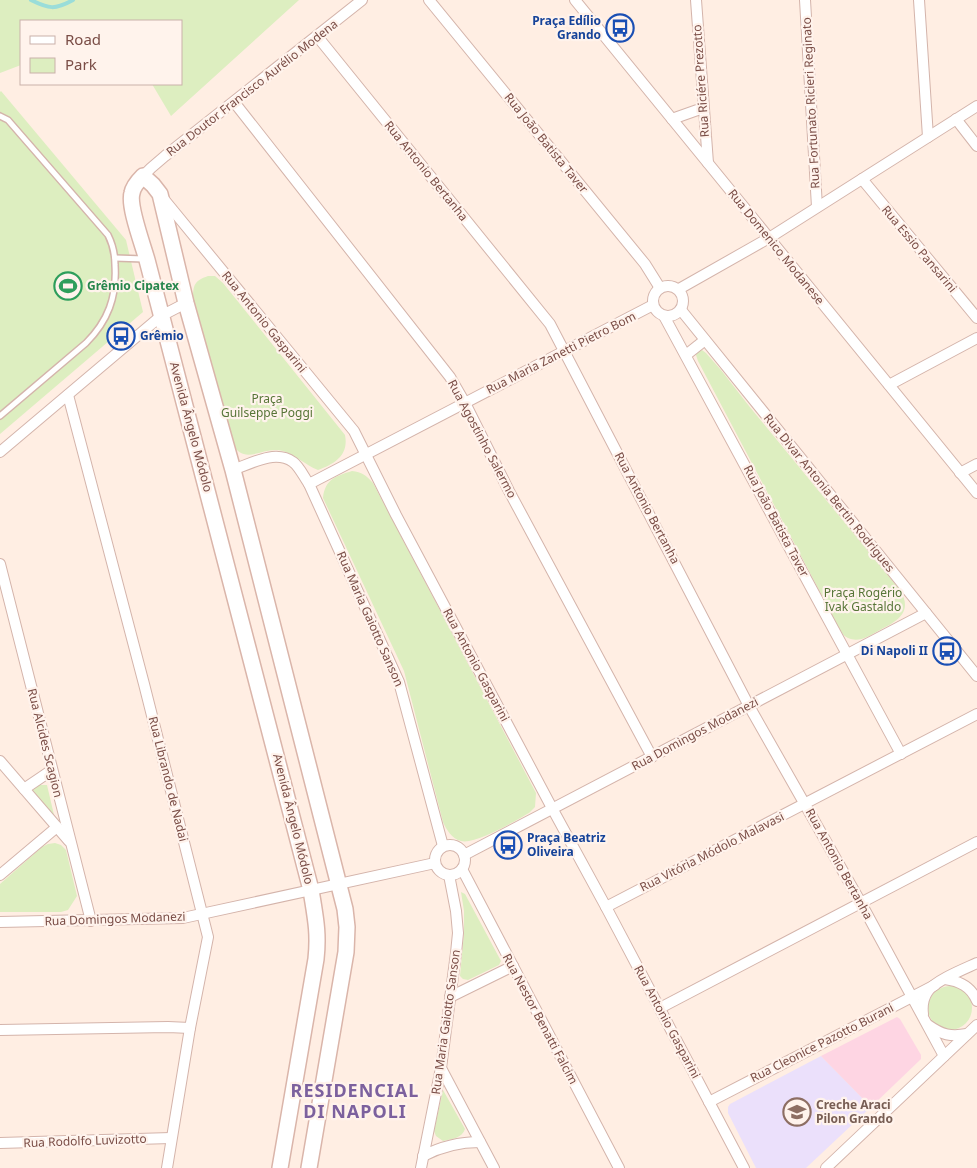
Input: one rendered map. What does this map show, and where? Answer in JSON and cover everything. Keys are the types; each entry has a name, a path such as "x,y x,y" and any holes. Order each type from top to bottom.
{"street":[{"name":"Rua Doutor Francisco Aurélio Modena","path":"142,176 362,0"},
{"name":"Rua João Batista Taver","path":"429,0 645,264 660,288"},
{"name":"Rua Domenico Modanese","path":"574,0 977,493"},
{"name":"Rua Riciére Prezotto","path":"696,0 708,163"},
{"name":"Rua Fortunato Ricieri Reginato","path":"805,0 817,207"},
{"path":"919,0 928,137"},
{"name":"Rua Antonio Bertanha","path":"317,36 550,324 749,706 861,903 944,1056"},
{"name":"Rua Agostinho Salermo","path":"234,102 450,377 652,757"},
{"path":"679,289 769,238 977,106"},
{"path":"672,119 703,108"},
{"path":"956,119 977,146"},
{"path":"142,176 160,194 186,303 233,470 345,909 347,927 346,952 309,1168"},
{"name":"Avenida Ângelo Módolo","path":"142,176 132,192 130,202 245,633 311,890 317,927 318,941 280,1168"},
{"name":"Rua Essio Pansarini","path":"862,179 977,318"},
{"name":"Rua Antonio Gasparini","path":"160,194 354,431 744,1168"},
{"path":"670,285 679,289 684,297 683,306 680,310 673,316 664,316 656,310 653,305 654,295 660,288 670,285"},
{"path":"0,452 161,316 186,303"},
{"name":"Rua Maria Zanetti Pietro Bom","path":"309,484 653,305"},
{"name":"Rua Divar Antonia Bertin Rodrigues","path":"680,310 977,676"},
{"name":"Rua João Batista Taver","path":"664,316 902,754"},
{"path":"889,385 977,338"},
{"path":"686,355 705,340"},
{"name":"Rua Librando de Nadai","path":"68,395 208,937 166,1168"},
{"name":"Rua Maria Gaiotto Sanson","path":"233,470 270,457 282,457 293,462 309,484 400,682 443,846"},
{"path":"960,473 977,464"},
{"name":"Rua Alcides Scagion","path":"0,564 91,921"},
{"path":"0,593 10,606"},
{"name":"Rua Domingos Modanezi","path":"464,854 926,613"},
{"name":"Rua Vitória Módolo Malavasi","path":"606,907 977,714"},
{"path":"0,761 71,844"},
{"path":"24,789 52,770"},
{"path":"0,875 57,827"},
{"path":"660,1008 977,842"},
{"path":"453,845 458,847 464,854 462,869 454,875 440,872 435,863 436,853 443,846 453,845"},
{"name":"Rua Domingos Modanezi","path":"0,922 183,918 435,863"},
{"name":"Rua Nestor Benatti Falcim","path":"462,869 619,1168"},
{"name":"Rua Maria Gaiotto Sanson","path":"421,1168 441,1068 458,933 449,875"},
{"path":"945,979 977,963"},
{"path":"450,997 513,966"},
{"path":"945,979 963,984 970,990 977,1001"},
{"name":"Rua Cleonice Pazotto Burani","path":"709,1102 945,979"},
{"path":"934,985 928,990 924,999 922,1007 925,1020 936,1030 946,1034 956,1036 967,1034"},
{"path":"826,1168 977,1025"},
{"path":"0,1030 190,1028"},
{"path":"441,1068 494,1168"},
{"name":"Rua Rodolfo Luvizotto","path":"0,1143 171,1138"},
{"path":"423,1156 434,1150 456,1143 480,1142"}],"lane":[{"path":"0,116 8,120 108,235 113,246 116,279 110,309 96,333 0,416"},
{"path":"115,258 147,260"}],"shaded area":[{"path":"897,1017 921,1055 921,1059 871,1107 821,1056"},
{"name":"Creche Araci Pilon Grando","path":"821,1056 871,1107 806,1168 756,1168 728,1113 728,1107 730,1104"}],"green space":[{"path":"0,0 299,0 171,116 153,85 182,85 182,20 20,20 20,65 0,73"},
{"name":"Grêmio Cipatex","path":"0,92 126,240 143,312 0,434"},
{"name":"Praça Guilseppe Poggi","path":"208,276 215,276 223,283 345,435 345,448 335,462 318,470 283,451 275,450 248,455 236,450 231,442 193,300 195,284"},
{"name":"Praça Rogério Ivak Gastaldo","path":"702,350 721,370 900,590 905,605 904,611 897,620 871,635 856,640 848,638 842,633 698,361 697,352"},
{"path":"352,471 364,474 373,483 536,793 535,807 529,813 485,836 467,841 458,840 450,833 443,822 404,671 323,498 326,486 332,479"},
{"path":"39,785 47,785 54,815 31,792"},
{"path":"55,843 61,845 66,850 77,896 68,910 61,912 0,912 0,884 42,847"},
{"path":"461,892 465,894 501,961 499,965 468,980 460,976 464,933 464,911"},
{"path":"950,986 962,990 968,996 972,1008 968,1020 962,1026 950,1030 938,1026 932,1020 928,1008 932,996 938,990"},
{"path":"443,1090 465,1129 459,1136 443,1141 436,1136 434,1131"}],"waterway":[{"path":"31,0 47,7 57,7 73,0"}],"place":[{"name":"Praça Edílio Grando","path":"620,28"},
{"name":"Grêmio Cipatex","path":"68,286"},
{"name":"Grêmio","path":"121,336"},
{"name":"Di Napoli II","path":"947,651"},
{"name":"Praça Beatriz Oliveira","path":"508,845"},
{"name":"Creche Araci Pilon Grando","path":"797,1112"}],"district":[{"name":"RESIDENCIAL DI NAPOLI","path":"355,1101"}]}
